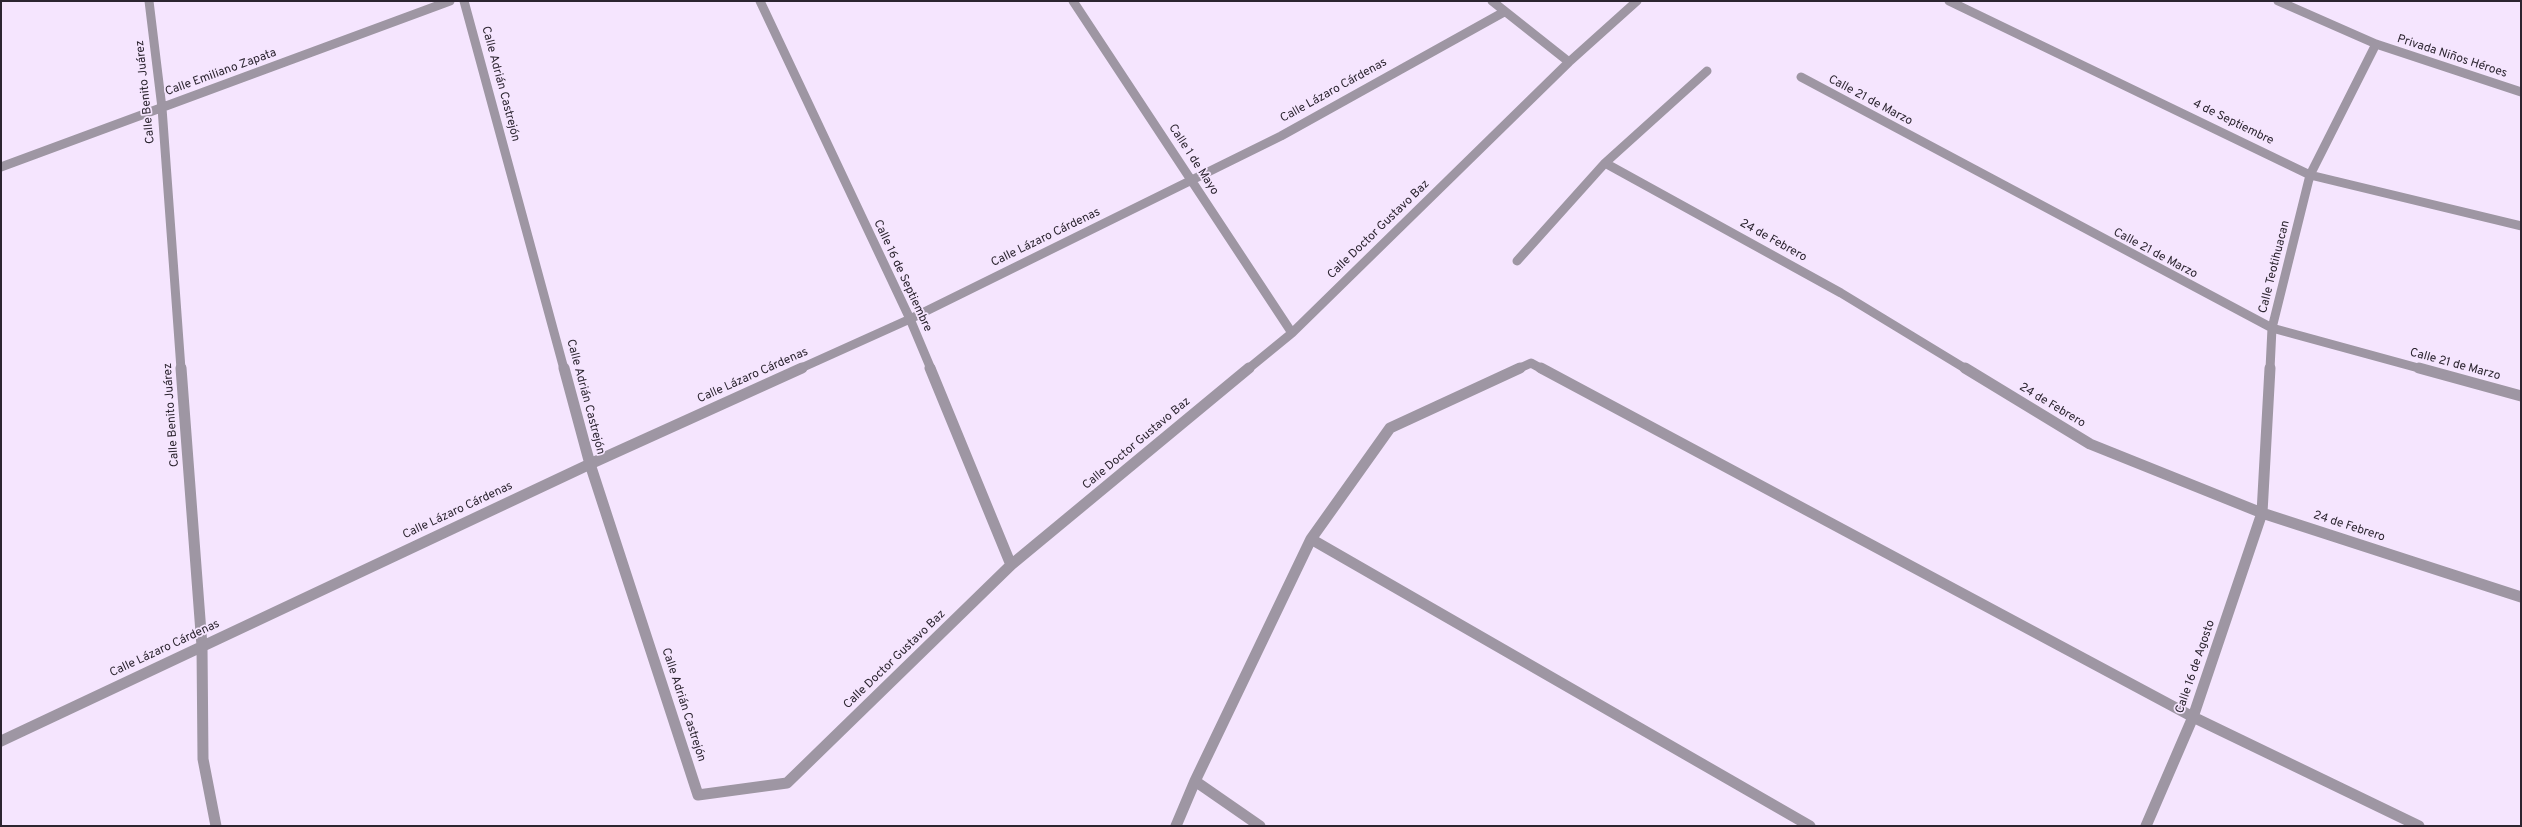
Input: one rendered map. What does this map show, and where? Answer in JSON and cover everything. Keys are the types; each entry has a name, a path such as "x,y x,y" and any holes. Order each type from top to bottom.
{"street":[{"name":"Calle Benito Juárez","path":"149,1 162,108 202,646 203,759 216,826"},
{"name":"Calle Emiliano Zapata","path":"1,167 450,1"},
{"name":"Calle Adrián Castrejón","path":"464,1 590,464 698,794"},
{"name":"Calle 16 de Septiembre","path":"760,1 910,319 1011,565"},
{"name":"Calle 1 de Mayo","path":"1073,1 1292,333"},
{"path":"1492,1 1569,62"},
{"name":"Calle Doctor Gustavo Baz","path":"698,794 787,783 1011,565 1292,333 1569,62 1637,1"},
{"name":"4 de Septiembre","path":"1948,1 2310,175 2521,226"},
{"name":"Privada Niños Héroes","path":"2278,1 2376,44 2521,92"},
{"name":"Calle Lázaro Cárdenas","path":"1,741 590,464 910,319 1281,136 1504,12"},
{"name":"Calle Teotihuacan","path":"2262,513 2272,328 2310,175 2376,44"},
{"path":"1517,261 1605,163 1706,71"},
{"name":"Calle 21 de Marzo","path":"1800,77 2272,328 2521,396"},
{"name":"24 de Febrero","path":"1605,163 1841,293 2090,444 2262,513 2521,597"},
{"path":"1176,826 1195,781 1311,539 1390,428 1531,363 2193,717 2419,826"},
{"name":"Calle 16 de Agosto","path":"2146,826 2193,717 2262,513"},
{"path":"1311,539 1810,826"},
{"path":"1195,781 1260,826"}]}
